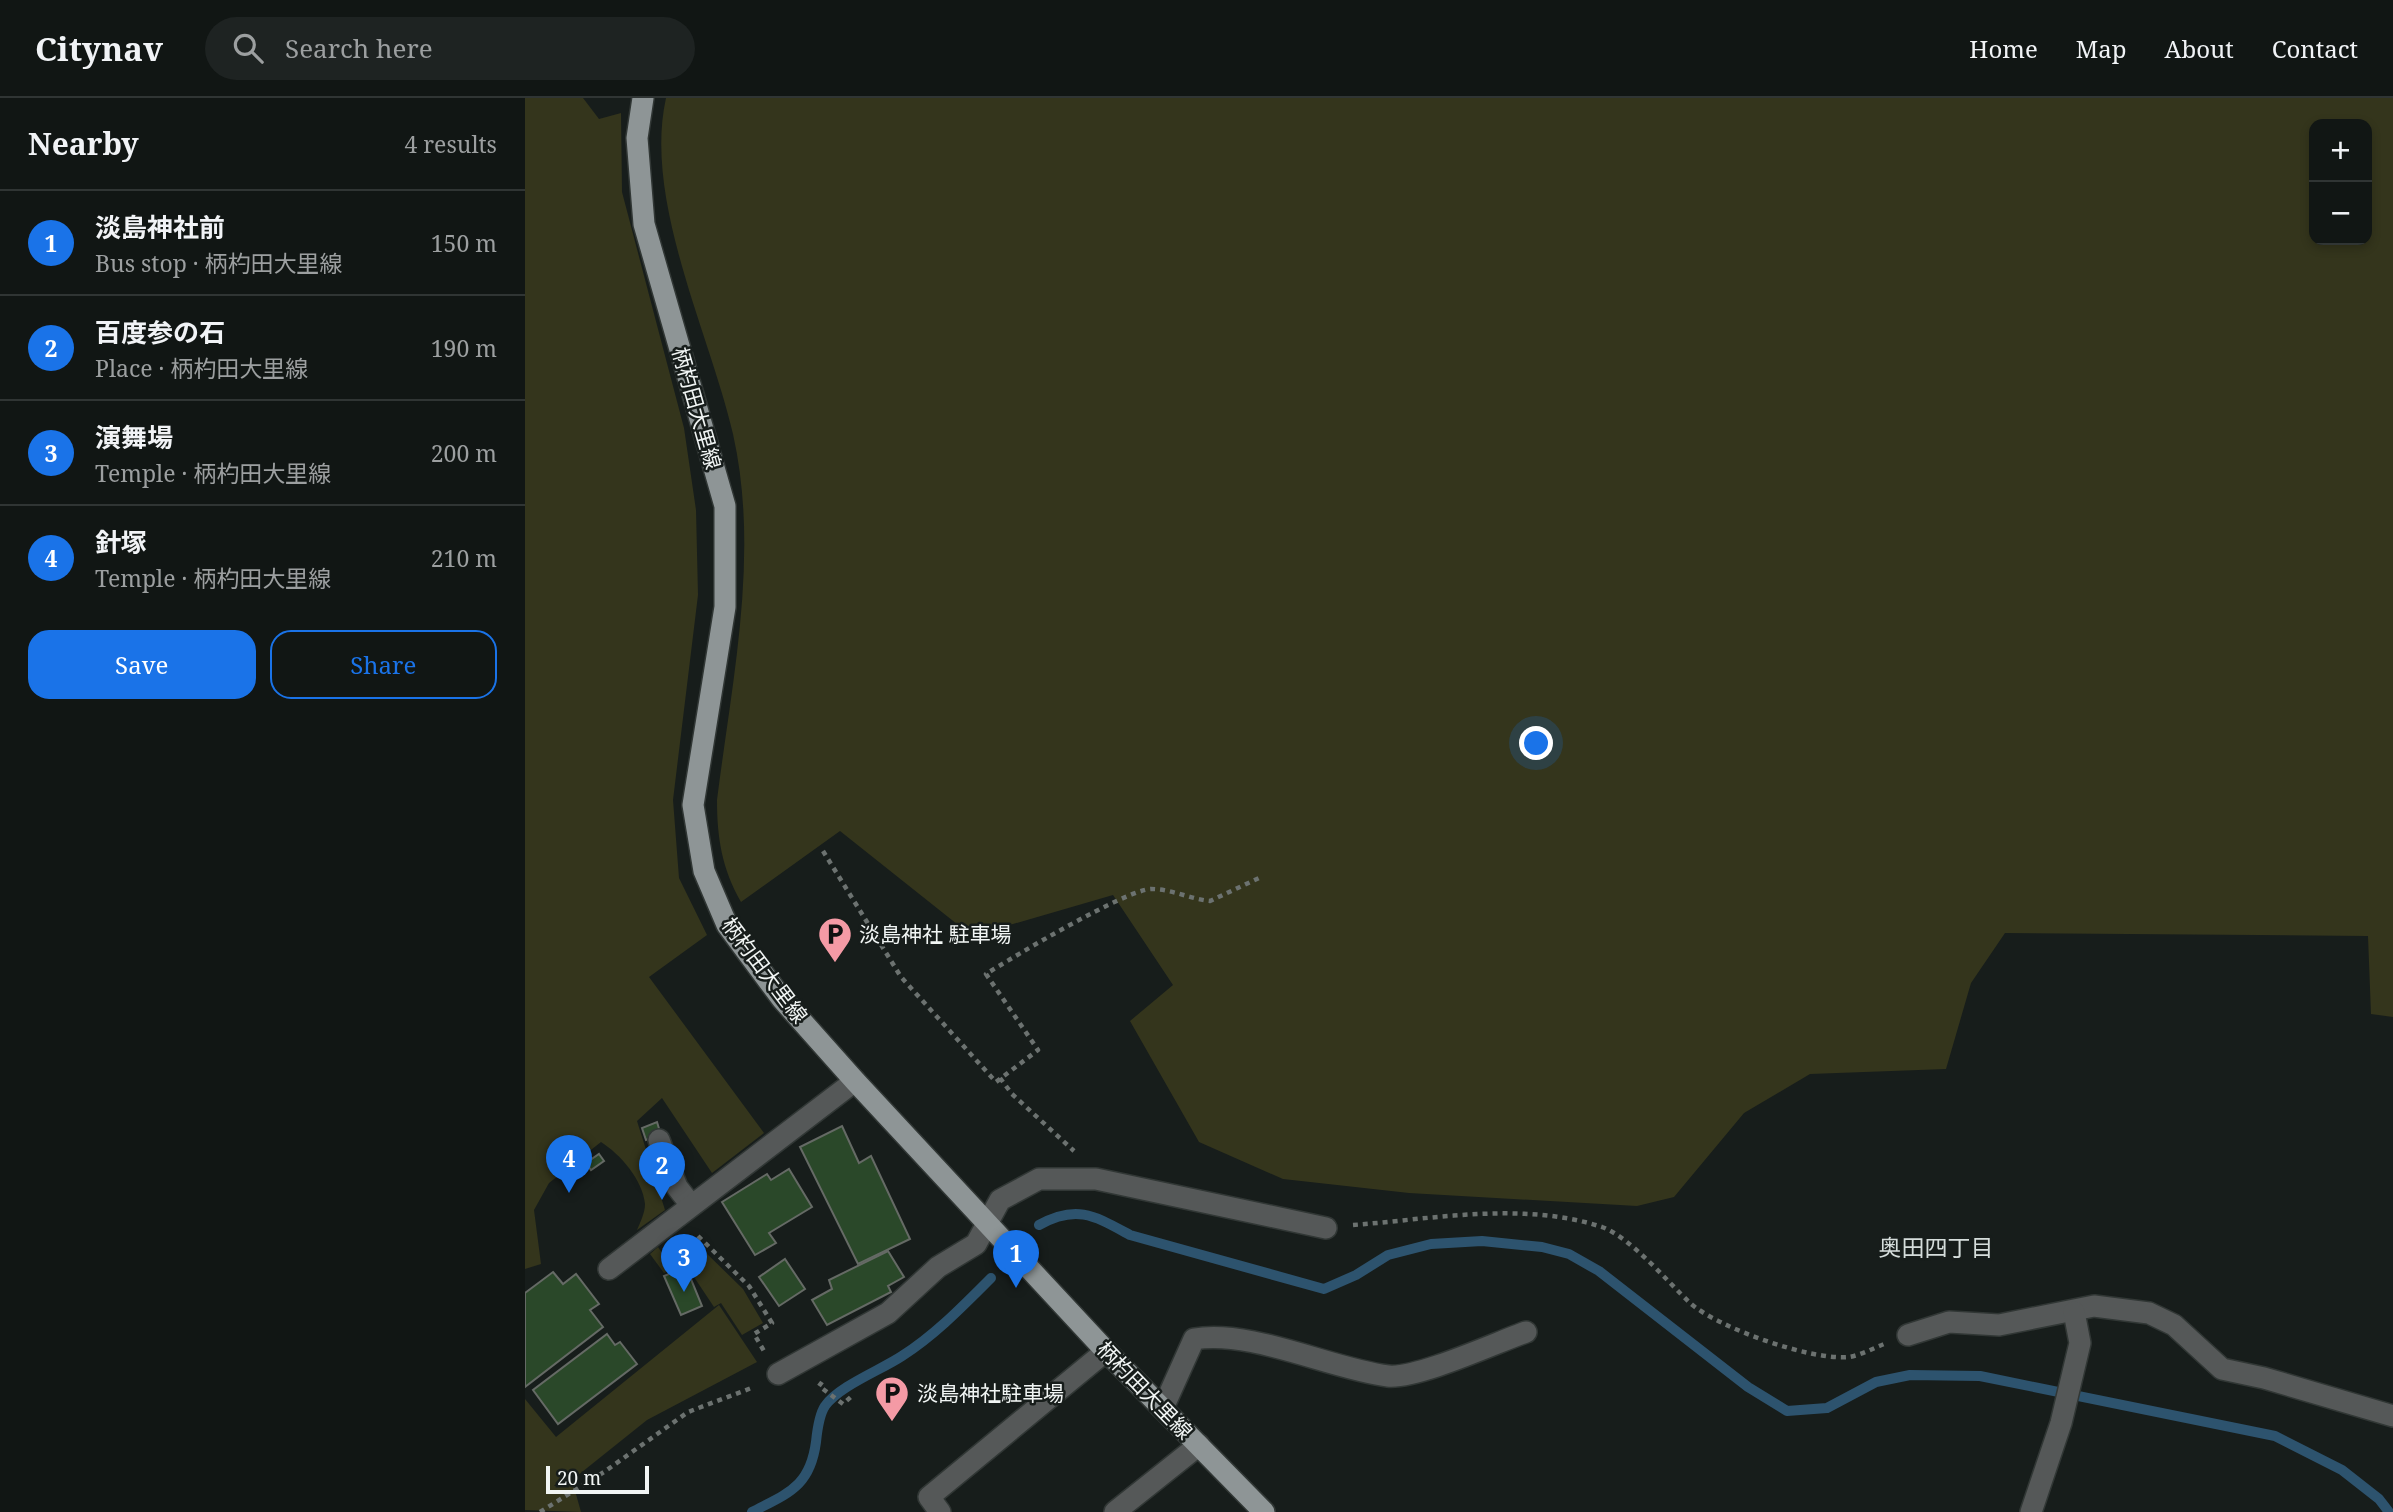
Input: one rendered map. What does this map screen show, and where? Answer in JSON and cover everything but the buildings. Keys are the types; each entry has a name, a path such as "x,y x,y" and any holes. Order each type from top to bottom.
{"main road":[{"name":"柄杓田大里線","path":"643,98 637,138 644,224 725,506 725,607 693,805 704,871 727,925 782,999 855,1081 1106,1351 1264,1512"}],"street":[{"path":"609,1269 855,1081"},
{"path":"659,1140 685,1210"},
{"path":"778,1374 888,1313 938,1268 976,1244 1000,1200 1039,1179 1096,1179 1326,1228"},
{"path":"1908,1335 1949,1322 1999,1325 2094,1306 2149,1313 2174,1325 2222,1370 2264,1378 2393,1416"},
{"path":"2031,1512 2061,1423 2080,1343 2074,1312"},
{"path":"1163,1408 1194,1339 1209,1336 1276,1348 1390,1376 1417,1371 1526,1332"},
{"path":"940,1512 929,1497 1106,1351"},
{"path":"1115,1512 1199,1445"}],"path":[{"path":"823,851 901,977 996,1082 1038,1050 986,974 1018,954 1139,891 1172,891 1210,901 1259,878"},
{"path":"1000,1078 1012,1094 1090,1165 1096,1179"},
{"path":"540,1512 604,1472 688,1412 731,1398 778,1374 754,1334 772,1323 749,1286 685,1210"},
{"path":"1326,1228 1510,1212 1571,1220 1605,1228 1641,1255 1693,1305 1719,1323 1743,1334 1828,1356 1850,1357 1908,1335"},
{"path":"832,1345 837,1358 819,1385 843,1404 853,1395"}],"green space":[{"path":"525,98 583,98 599,119 621,113 622,192 684,428 696,510 698,595 673,800 679,878 707,935 649,977 764,1133 712,1173 662,1098 637,1121 665,1210 637,1230 645,1207 640,1186 616,1153 601,1142 549,1183 534,1210 541,1264 525,1269"},
{"path":"666,98 2393,98 2393,1017 2371,1014 2368,936 2005,933 1971,983 1946,1069 1810,1074 1744,1113 1674,1197 1637,1206 1409,1193 1283,1179 1199,1142 1130,1021 1173,985 1113,895 972,936 840,831 741,902 729,877 722,853 717,800 741,617 744,525 741,479 723,395 682,267 664,180 661,138"},
{"path":"699,1246 743,1289 763,1323 742,1335 721,1303 714,1307 686,1265 664,1273 650,1254 658,1247 670,1265"},
{"path":"719,1305 757,1362 647,1420 572,1480 581,1512 525,1510 525,1399 556,1437"}],"waterway":[{"path":"1039,1225 1064,1215 1086,1215 1130,1235 1324,1289 1356,1275 1388,1255 1431,1244 1482,1241 1542,1247 1569,1254 1599,1271 1748,1387 1787,1411 1827,1408 1876,1382 1910,1375 1980,1376 2275,1436 2342,1470 2379,1499 2389,1512"},
{"path":"752,1512 786,1493 803,1479 813,1457 821,1414 831,1399 926,1339 991,1278"}],"place":[{"name":"淡島神社 駐車場","path":"835,964"},
{"name":"針塚","path":"569,1193"},
{"name":"百度参の石","path":"662,1200"},
{"name":"淡島神社前","path":"1016,1288"},
{"name":"演舞場","path":"684,1292"},
{"name":"淡島神社駐車場","path":"892,1423"}],"district":[{"name":"奥田四丁目","path":"1936,1247"}]}
